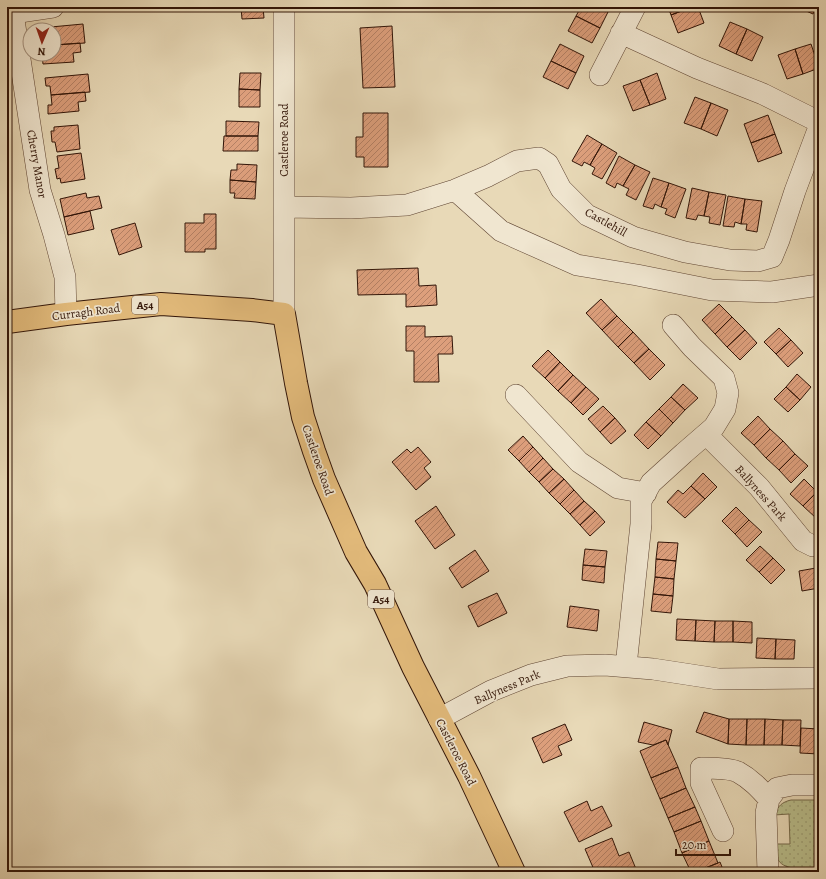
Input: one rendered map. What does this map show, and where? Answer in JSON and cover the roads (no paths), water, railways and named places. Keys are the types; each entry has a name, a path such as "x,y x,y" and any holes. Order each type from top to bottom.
{"main road":[{"name":"Curragh Road","path":"7,322 161,304 252,310 284,314"},
{"name":"Castleroe Road","path":"284,314 296,383 304,417 324,478 356,552 374,584 439,719 469,776 514,872"}],"street":[{"name":"Cherry Manor","path":"53,7 13,10 40,190 65,277 66,314"},
{"name":"Castleroe Road","path":"284,7 284,314"},
{"path":"600,75 635,7"},
{"path":"621,33 698,68 763,94 819,122"},
{"name":"Castlehill","path":"284,207 351,208 407,205 455,190 488,176 517,161 539,158 548,164 561,189 587,215 633,237 685,252 730,260 758,261 772,257 819,127"},
{"path":"455,190 501,231 577,265 712,290 772,292 819,285"},
{"path":"626,666 641,524 641,501 651,483 714,427 725,409 728,393 724,378 692,347 673,325"},
{"path":"516,395 579,462 618,488 646,493"},
{"name":"Ballyness Park","path":"706,434 759,486 803,541 813,546 819,545"},
{"name":"Ballyness Park","path":"439,719 491,691 531,674 567,666 605,665 653,668 718,679 819,678"},
{"path":"723,832 701,783 701,768 713,767 737,771 755,784 770,798"},
{"path":"768,872 766,813 770,798 777,788 792,785 819,785"}]}
